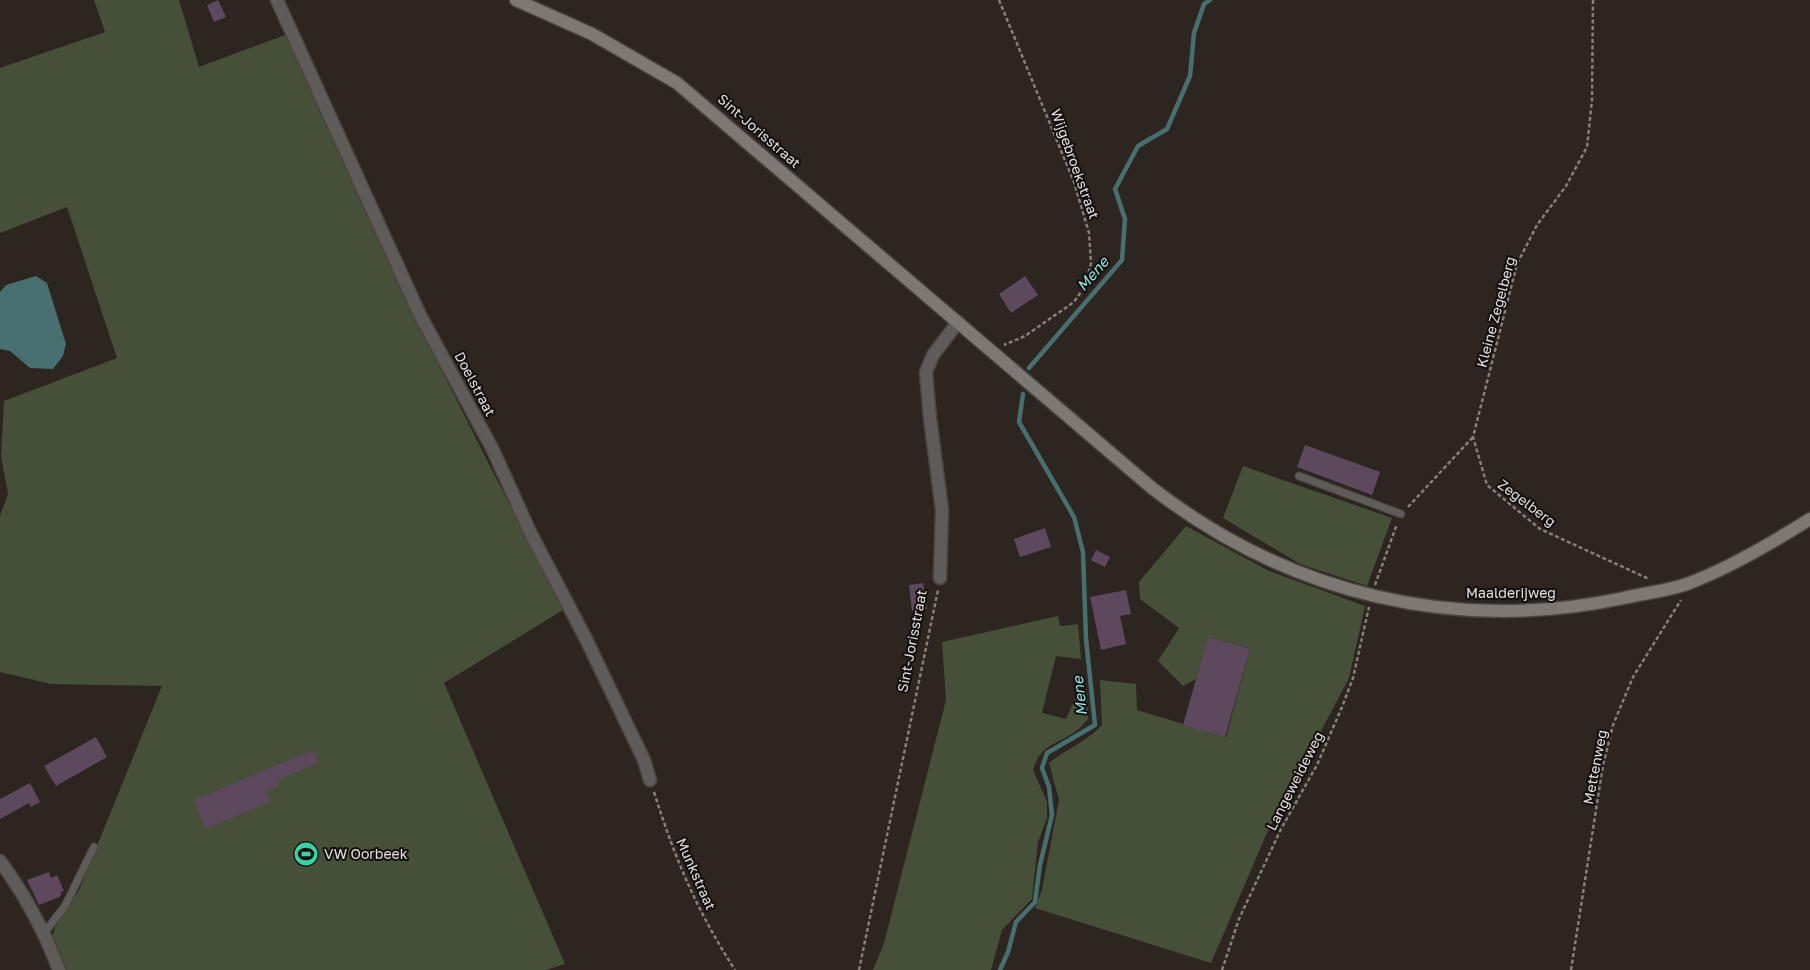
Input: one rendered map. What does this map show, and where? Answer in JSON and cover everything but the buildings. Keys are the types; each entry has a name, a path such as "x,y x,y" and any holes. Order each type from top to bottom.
{"street":[{"name":"Doelstraat","path":"277,0 416,306 493,450 530,532 586,639 640,752 650,780"},
{"name":"Sint-Jorisstraat","path":"516,0 592,34 644,62 677,83 1152,488 1184,513 1208,527"},
{"name":"Sint-Jorisstraat","path":"940,578 942,510 926,372 933,356 958,322"},
{"name":"Maalderijweg","path":"1208,527 1285,567 1327,584 1371,597 1470,610 1526,610 1597,604 1686,584 1737,561 1810,519"},
{"path":"0,861 20,888 45,932 59,970"}],"lane":[{"path":"1299,476 1401,514"},
{"path":"45,932 65,906 94,847"}],"path":[{"name":"Wijgebroekstraat","path":"991,351 1025,336 1074,302 1086,286 1091,263 1090,233 1074,182 999,0"},
{"name":"Kleine Zegelberg","path":"1473,436 1517,264 1537,225 1566,186 1587,148 1592,100 1593,0"},
{"path":"1371,597 1401,514 1473,436"},
{"name":"Zegelberg","path":"1473,436 1487,485 1540,529 1669,588"},
{"name":"Sint-Jorisstraat","path":"859,970 940,578"},
{"name":"Mettenweg","path":"1571,970 1603,765 1613,725 1632,677 1680,605 1686,584"},
{"name":"Langeweideweg","path":"1222,970 1239,919 1281,829 1317,765 1350,686 1371,597"},
{"name":"Munkstraat","path":"650,780 672,850 696,904 735,970"}],"green space":[{"path":"94,0 179,0 199,67 288,34 413,314 563,610 444,683 565,964 546,970 62,970 51,943 55,927 79,890 162,686 51,684 0,672 0,516 8,494 1,456 4,401 117,358 67,207 0,233 0,68 105,32"},
{"path":"1243,466 1392,518 1367,586 1300,564 1223,518"},
{"path":"1186,526 1269,571 1365,606 1349,678 1266,835 1211,963 1035,908 1042,890 1059,800 1049,763 1090,736 1102,725 1100,680 1136,684 1137,710 1226,737 1250,649 1208,637 1196,679 1183,686 1158,661 1179,628 1140,599 1139,582"},
{"path":"1058,616 1060,626 1078,624 1081,659 1056,656 1042,713 1066,719 1080,687 1087,690 1088,719 1078,730 1045,750 1036,761 1033,770 1047,802 1047,818 1038,842 1032,899 1002,930 991,970 873,970 884,943 946,700 942,642"}],"water":[{"path":"36,276 47,283 66,344 63,356 53,369 30,368 10,351 0,349 0,292 6,285"}],"waterway":[{"name":"Mene","path":"1029,368 1122,260 1125,219 1115,189 1138,146 1167,129 1190,76 1194,33 1204,4 1210,0"},
{"name":"Mene","path":"1000,970 1008,952 1016,922 1035,902 1040,865 1052,815 1049,787 1042,768 1047,753 1095,725 1086,639 1083,552 1074,517 1019,422 1023,394"}],"place":[{"name":"VW Oorbeek","path":"306,854"}]}
